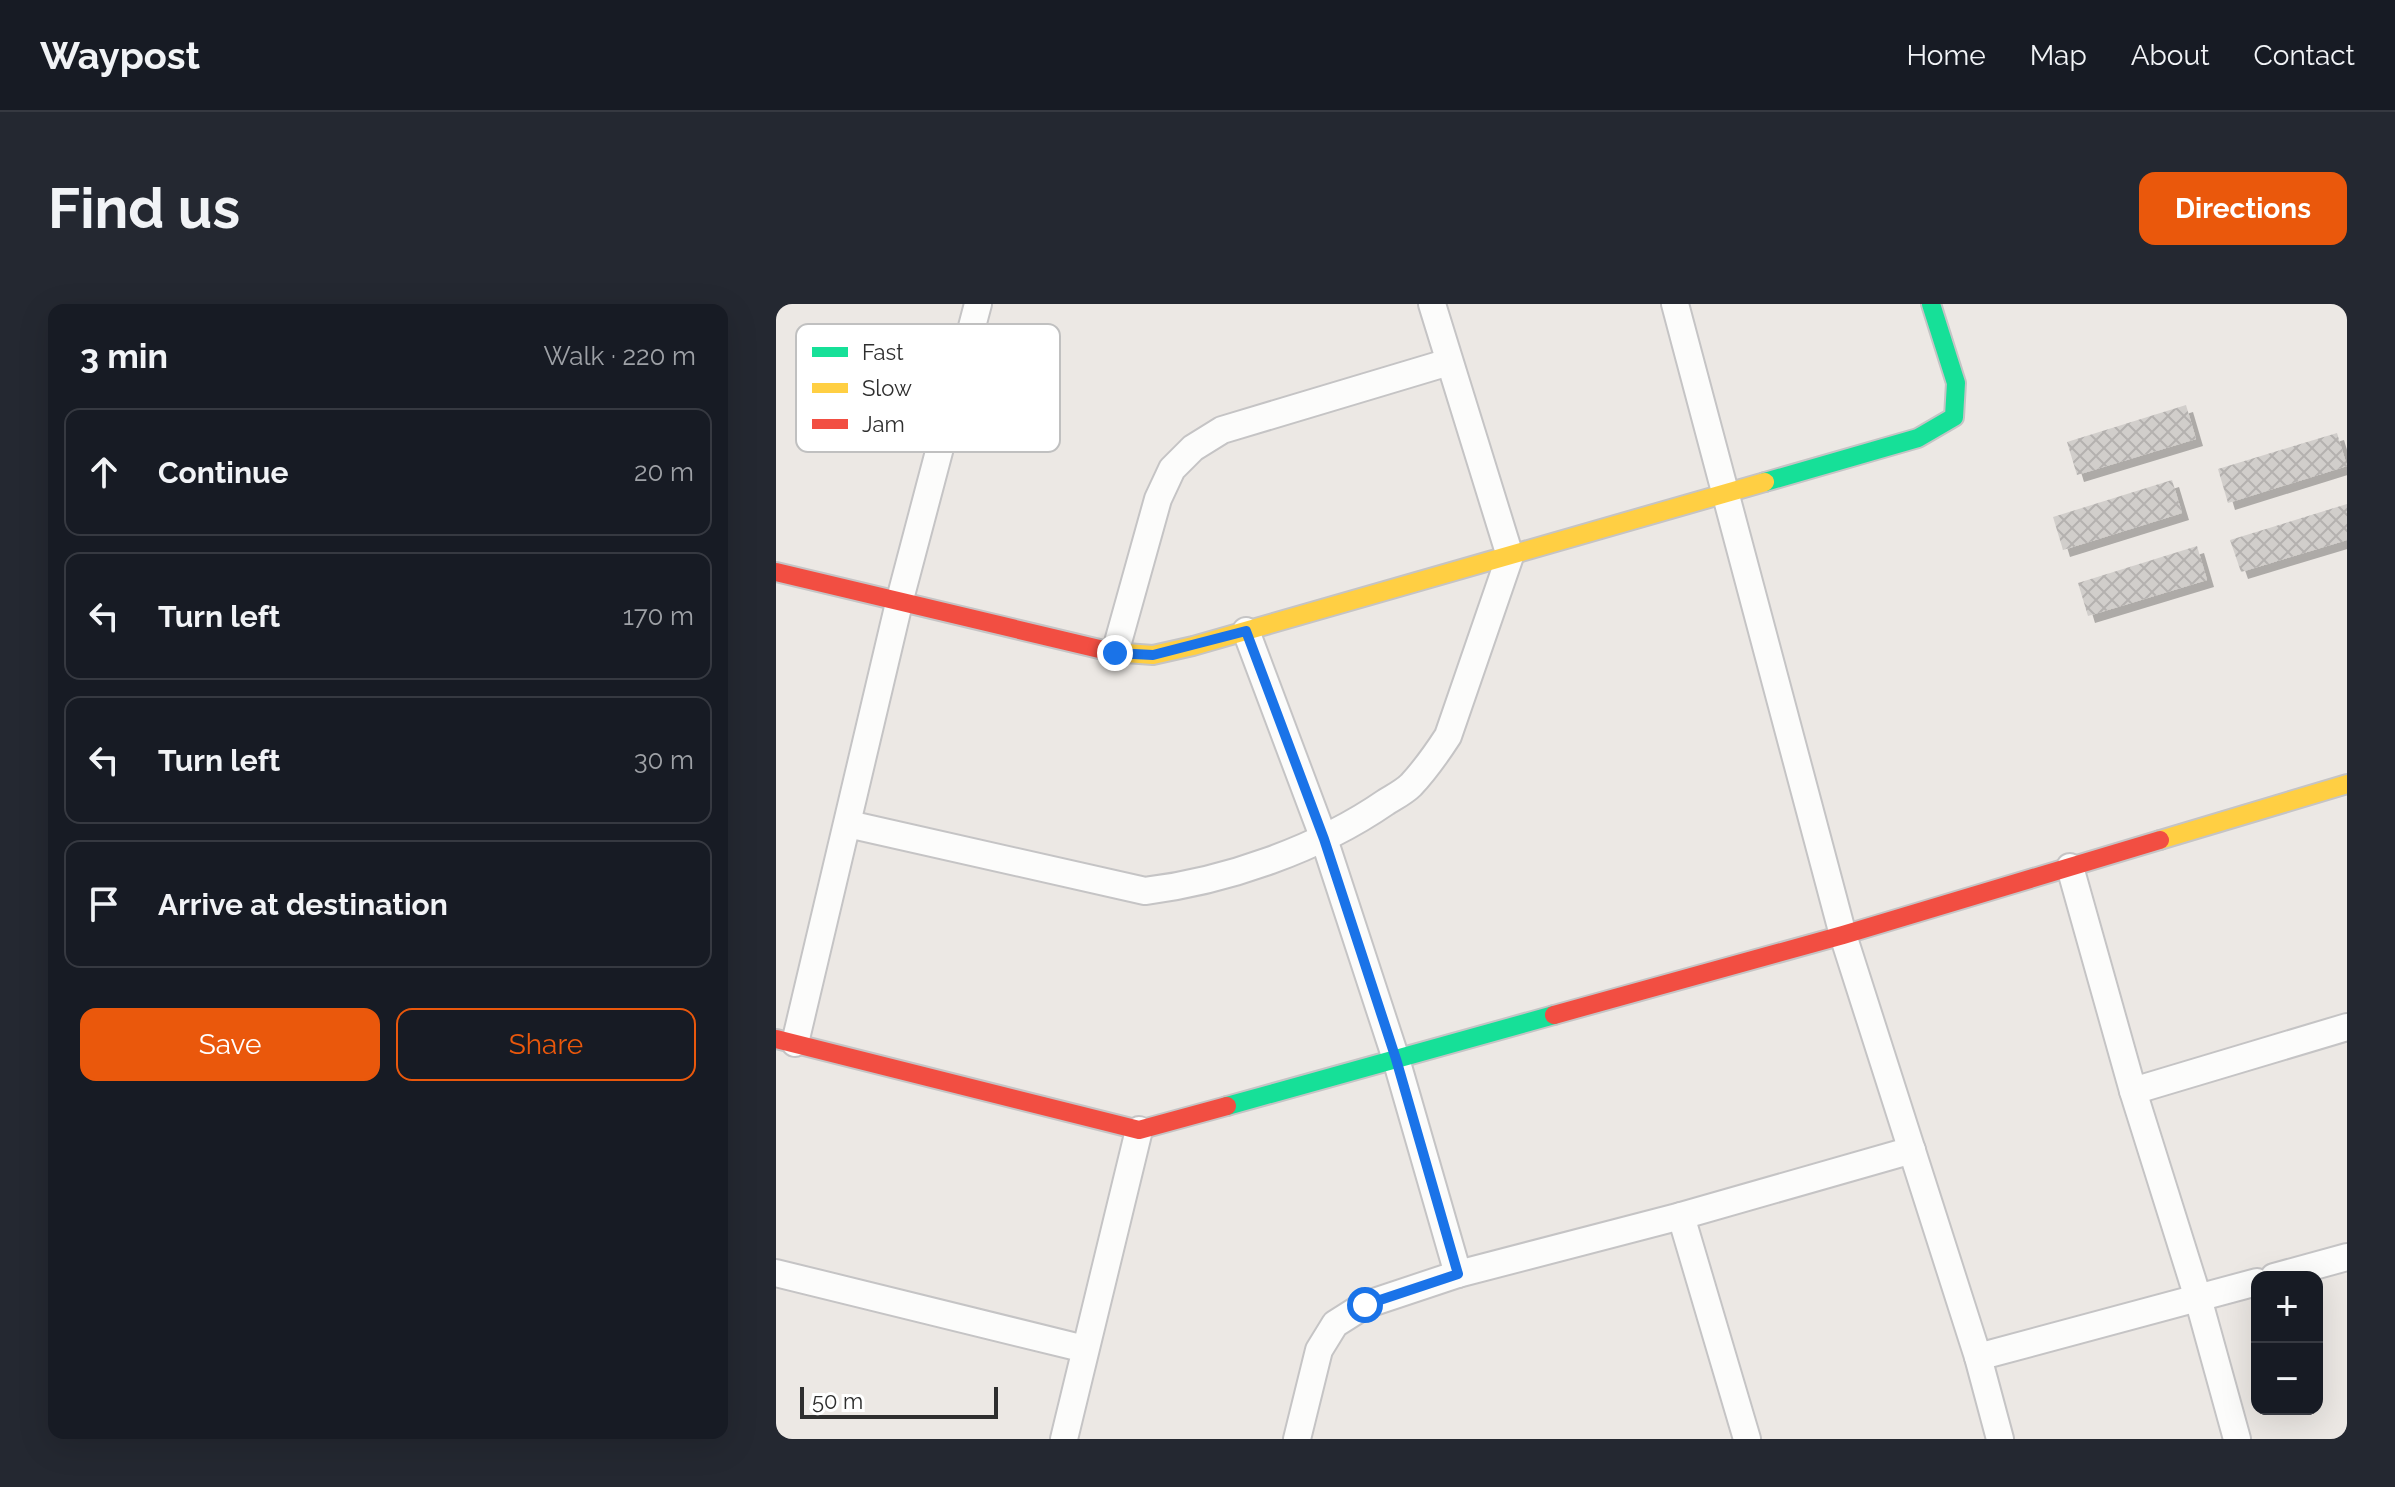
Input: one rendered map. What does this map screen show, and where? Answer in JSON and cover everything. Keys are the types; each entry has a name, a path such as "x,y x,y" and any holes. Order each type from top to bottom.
{"street":[{"path":"973,324 978,304"},
{"path":"848,824 1145,891 1184,887 1324,839 1366,816 1410,786 1448,736 1510,556 1432,304"},
{"path":"1675,304 1843,935 1978,1357 2000,1439"},
{"path":"776,572 1115,653 1153,655 1918,438 1954,417 1956,383 1931,304"},
{"path":"1115,653 1158,499 1172,469 1193,448 1222,430 1449,362"},
{"path":"939,452 899,603 848,824 786,1041 1139,1130 1843,935 2347,784"},
{"path":"1246,631 1324,839 1396,1059 1458,1274"},
{"path":"2070,867 2237,1439"},
{"path":"2133,1091 2347,1027"},
{"path":"1064,1439 1139,1130"},
{"path":"1297,1439 1319,1350 1335,1324 1365,1305 1458,1274 1681,1216 1912,1150"},
{"path":"1681,1216 1747,1439"},
{"path":"2296,1271 2347,1257"},
{"path":"776,1273 1085,1349"},
{"path":"1978,1357 2251,1284"}],"building":[{"path":"2186,405 2196,439 2077,475 2067,442"},
{"path":"2337,433 2347,466 2228,503 2218,469"},
{"path":"2172,480 2182,513 2063,550 2053,517"},
{"path":"2347,504 2347,540 2241,572 2230,540"},
{"path":"2197,546 2207,580 2088,616 2078,583"}],"traffic: fast":[{"path":"1765,482 1918,438 1954,417 1956,383 1931,304"},
{"path":"1227,1106 1554,1015"}],"traffic: slow":[{"path":"1112,652 1153,655 1193,646 1765,482"},
{"path":"2160,840 2347,784"}],"traffic: jam":[{"path":"776,572 1112,652"},
{"path":"1554,1015 1843,935 2160,840"},
{"path":"776,1039 1139,1130 1227,1106"}],"route":[{"path":"1115,653 1153,655 1246,631 1324,839 1396,1059 1458,1274 1365,1305"}]}
